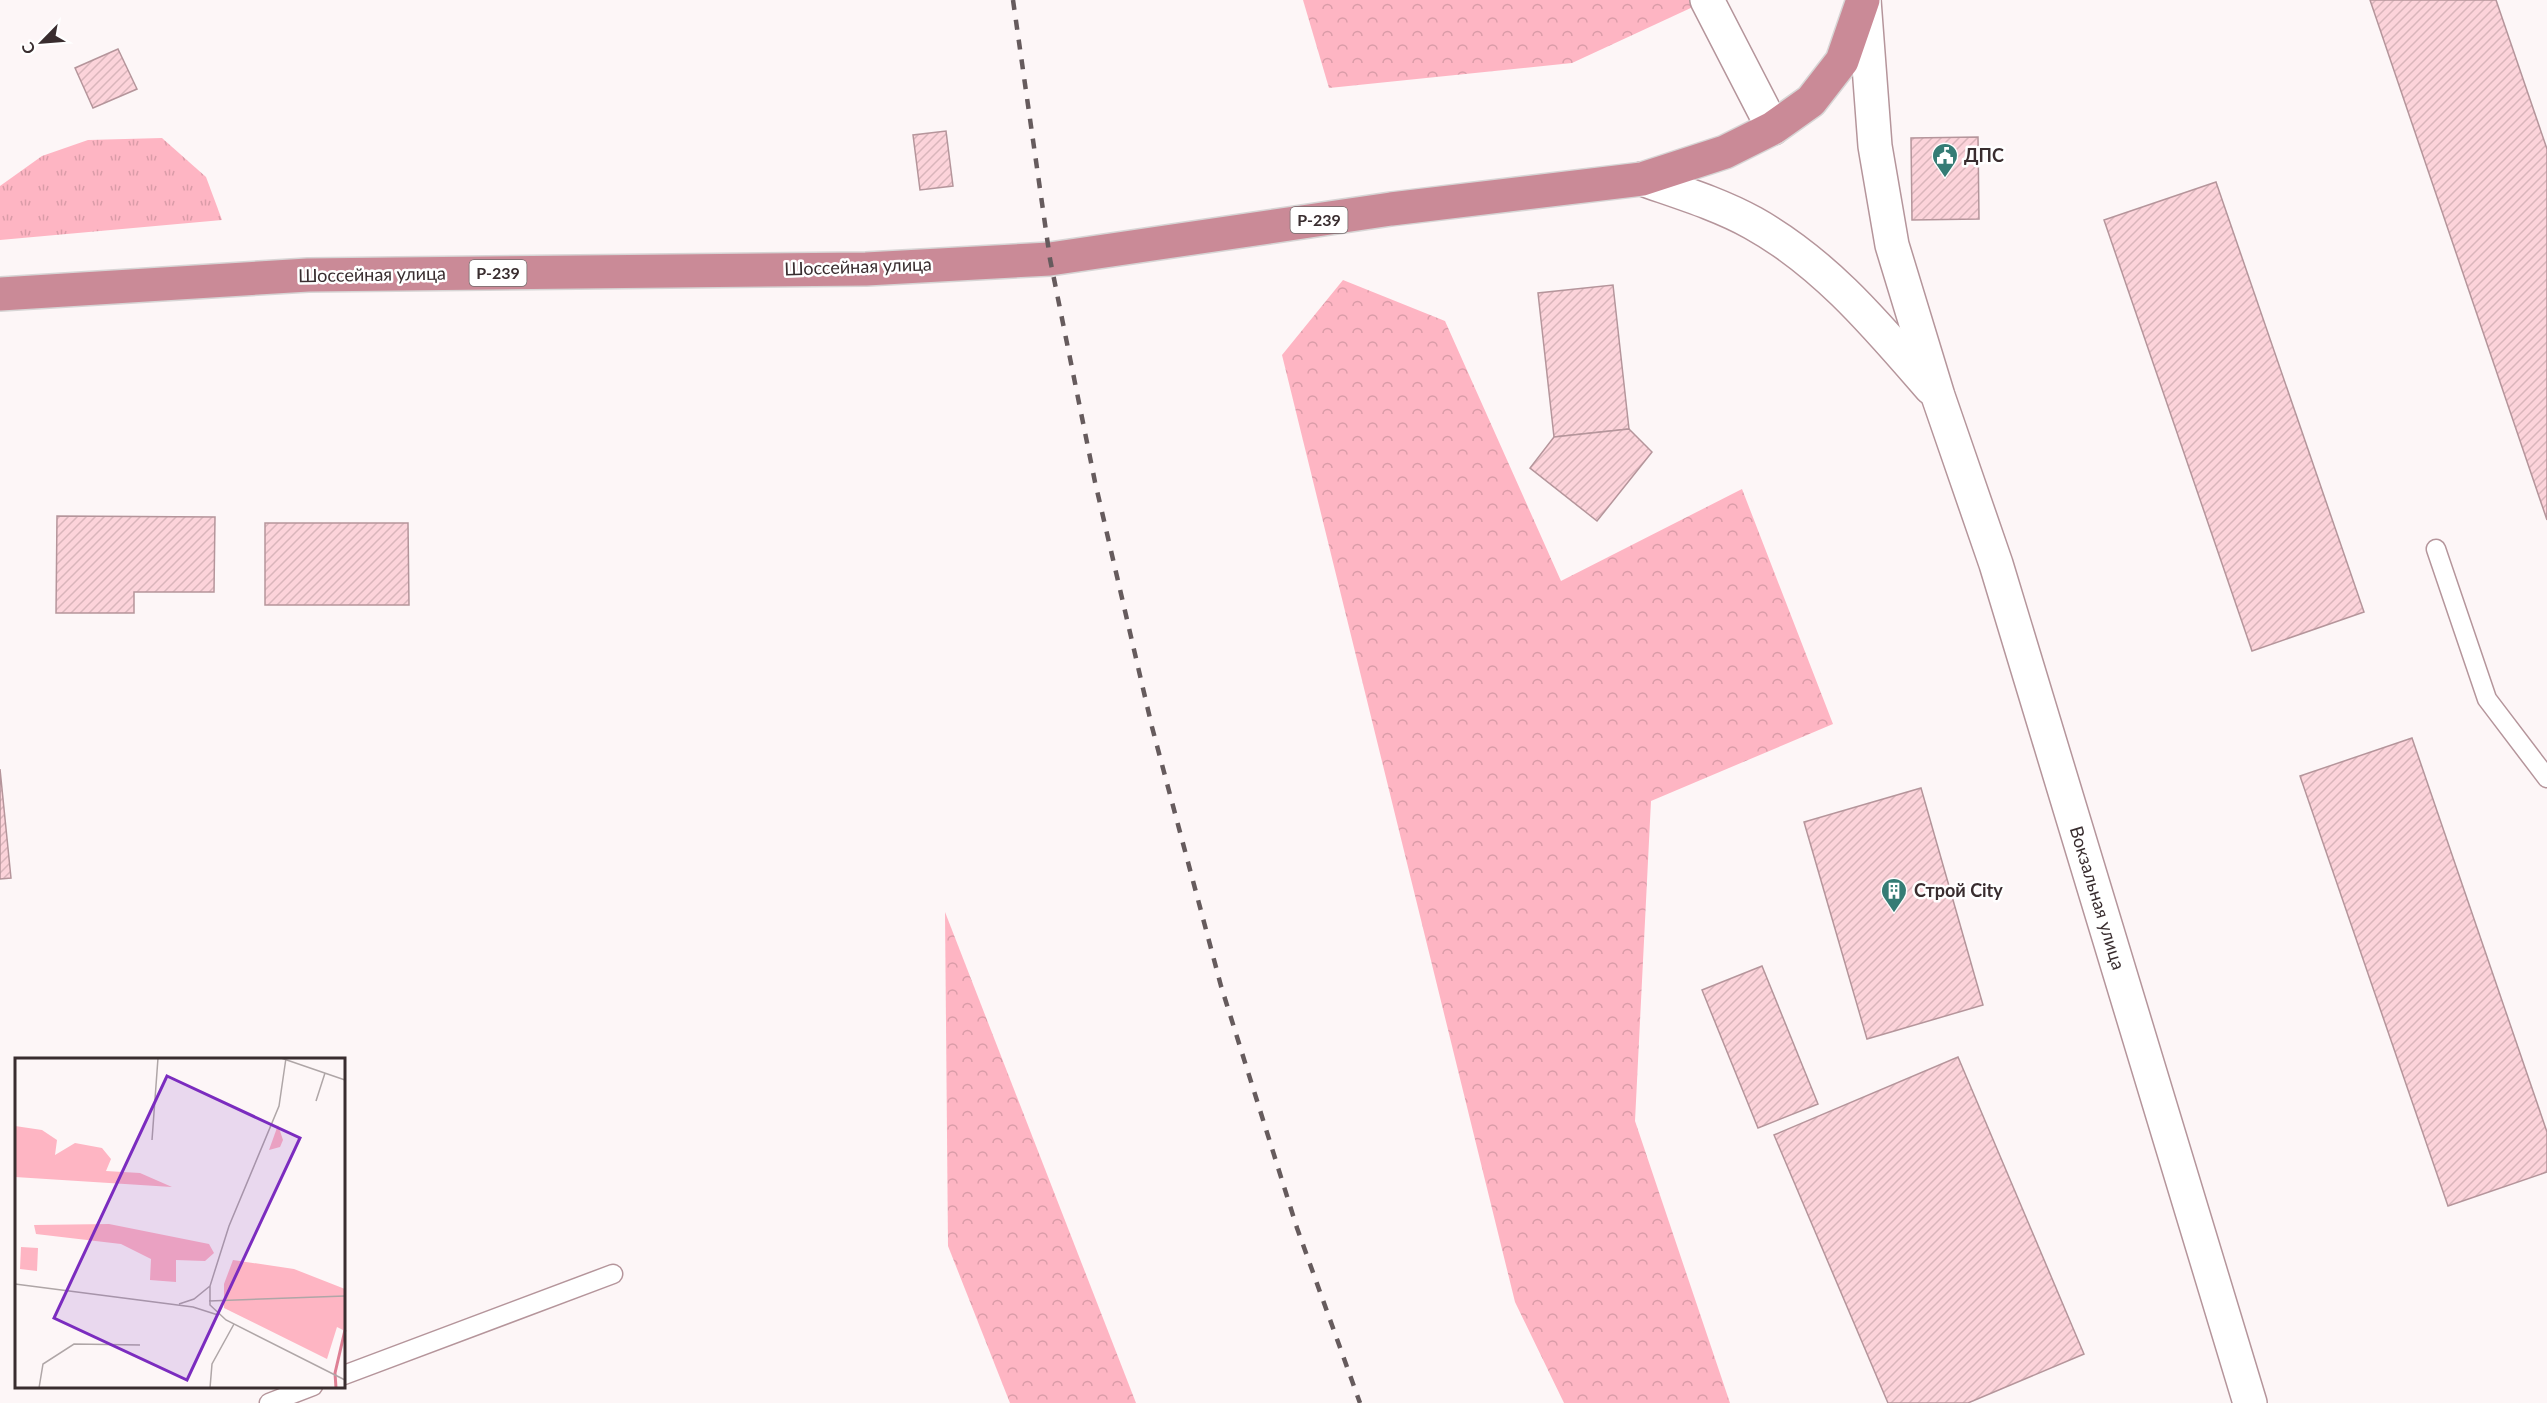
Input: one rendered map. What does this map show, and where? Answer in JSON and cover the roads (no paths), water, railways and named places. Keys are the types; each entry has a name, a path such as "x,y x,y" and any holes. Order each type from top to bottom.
{"highway":[{"name":"Р-239","path":"1642,179 1725,152 1773,128 1811,101 1842,61 1864,0"},
{"name":"Шоссейная улица","path":"0,294 308,275 866,269 1050,259 1391,209 1642,179"}],"street":[{"path":"1707,0 1773,128"},
{"name":"Вокзальная улица","path":"1864,0 1875,146 1892,245 1938,396 1996,564 2250,1403"},
{"path":"1642,179 1753,223 1818,267 1876,324 1938,396"}],"lane":[{"path":"2436,549 2487,699 2547,778"},
{"path":"345,1375 613,1274"},
{"path":"269,1403 308,1388"}],"railway":[{"path":"1013,0 1050,259 1095,482 1152,727 1221,986 1297,1228 1360,1403"}],"place":[{"name":"ДПС","path":"1945,179"},
{"name":"Строй City","path":"1894,914"}]}
